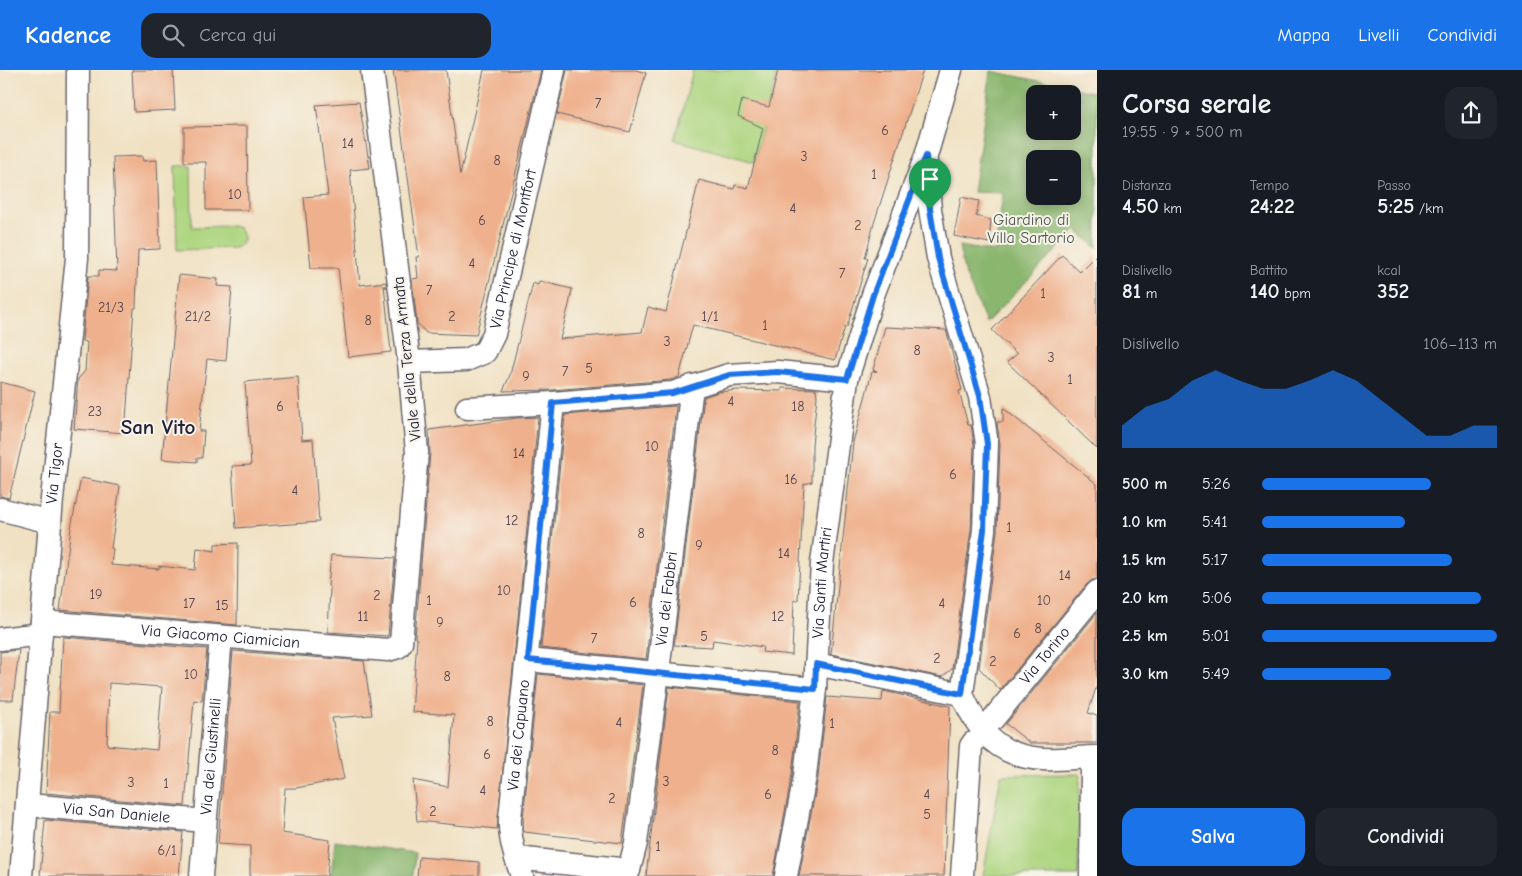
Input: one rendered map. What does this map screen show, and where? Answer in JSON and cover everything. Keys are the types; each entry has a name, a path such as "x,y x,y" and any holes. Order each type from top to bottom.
{"street":[{"name":"Via Tigor","path":"21,876 50,522 77,258 78,70"},
{"name":"Viale della Terza Armata","path":"372,70 409,362 417,452 403,638 398,647"},
{"name":"Via Principe di Montfort","path":"409,362 466,360 485,352 494,334 554,70"},
{"name":"Via Santi Martiri","path":"786,874 805,776 815,689 822,563 847,379 873,295 926,156 951,70"},
{"path":"926,156 930,209 938,258 980,396 987,444 984,530 962,694 970,714 982,732 995,743 1026,757 1094,761 1090,876"},
{"path":"467,408 673,393 729,375 778,372 847,379"},
{"name":"Via dei Fabbri","path":"627,873 636,843 692,386"},
{"name":"Via dei Capuano","path":"519,867 509,828 528,660 553,403"},
{"path":"0,509 50,522"},
{"name":"Via Torino","path":"993,719 1097,592"},
{"name":"Via Giacomo Ciamician","path":"0,639 41,628 221,636 388,650 398,647"},
{"name":"Via dei Giustinelli","path":"201,876 221,636"},
{"path":"528,660 815,689"},
{"path":"816,664 962,694"},
{"path":"962,876 971,746 973,742"},
{"name":"Via San Daniele","path":"28,805 206,821"},
{"path":"519,867 627,873"}],"green space":[{"path":"693,70 778,70 754,162 675,140"},
{"name":"Giardino di Villa Sartorio","path":"991,71 1058,85 1026,85 1026,140 1081,140 1081,90 1097,93 1097,248 1076,230 986,323 964,271 959,246 995,252 1003,193 973,192"},
{"path":"175,166 191,166 192,227 232,226 239,228 243,240 241,244 235,248 177,250"},
{"path":"1080,774 1078,876 983,876 1001,775"},
{"path":"335,841 415,853 413,876 331,876"}],"building":[{"path":"132,70 173,70 175,110 134,112"},
{"path":"393,70 446,70 460,175 484,70 541,70 476,335 426,333 417,323 412,279 418,278 416,257 419,257"},
{"path":"567,70 636,70 646,73 630,132 557,114"},
{"path":"778,70 923,70 874,223 865,258 868,258 835,360 693,325 679,377 670,380 552,390 503,391 510,375 533,283 538,285 539,281 572,289 560,339 642,332 648,307 666,312 699,180 734,189 735,185 748,188 763,128 738,116 742,100 769,107"},
{"path":"359,102 370,168 350,170 360,285 386,282 386,288 384,285 391,352 348,357 338,268 311,268 304,197 328,195 316,105"},
{"path":"247,126 248,210 206,210 206,162 184,162 184,127"},
{"path":"142,156 143,161 157,160 160,249 138,250 136,308 134,308 125,433 74,429 78,379 85,371 87,342 82,341 88,276 99,276 99,270 117,271 113,157"},
{"path":"961,197 979,201 976,216 991,220 989,243 954,236"},
{"path":"1062,255 1080,272 1097,255 1097,449 1007,362 1017,354 992,330"},
{"path":"179,275 218,279 217,286 232,287 226,361 207,359 199,431 204,431 202,458 197,458 197,462 162,459"},
{"path":"885,327 946,330 962,390 959,391 968,425 971,425 974,445 971,529 952,669 942,677 831,654 853,442 872,372 877,371 873,370"},
{"path":"298,377 302,440 313,439 319,522 236,528 232,466 251,465 245,382"},
{"path":"0,382 35,391 9,498 0,496"},
{"path":"782,388 816,389 817,396 812,445 812,482 804,484 798,600 794,600 792,655 762,652 763,647 713,640 712,647 674,645 704,397 718,392 738,390 782,391"},
{"path":"676,406 646,659 541,648 565,415"},
{"path":"1003,408 1097,484 1097,579 1087,584 1000,690 979,668 997,532 1000,444 997,422 1003,422"},
{"path":"538,417 497,829 417,821 413,780 448,787 454,715 412,712 417,639 415,638 430,453 429,430"},
{"path":"81,478 120,486 111,548 113,549 111,565 159,569 159,566 195,570 197,548 215,551 215,544 238,543 237,625 60,610 71,528"},
{"path":"331,555 395,558 388,636 328,632 330,587 328,586"},
{"path":"1097,613 1097,685 1088,713 1097,716 1097,743 1030,743 1006,724"},
{"path":"63,637 207,649 202,701 194,700 185,806 46,793 50,712 59,712","holes":["109,683 162,687 157,750 107,745"]},
{"path":"19,650 13,700 0,700 0,652"},
{"path":"233,651 364,661 372,715 332,718 344,779 296,788 285,788 282,833 330,840 327,876 250,876 250,846 218,844"},
{"path":"538,674 643,685 622,843 524,832 523,819"},
{"path":"669,687 800,701 792,774 773,876 646,876"},
{"path":"883,691 950,706 944,876 799,876 818,778 827,697 882,701"},
{"path":"45,820 183,832 179,876 40,876"},
{"path":"419,857 479,862 479,876 417,876"}],"district":[{"name":"San Vito","path":"158,427"}],"route":[{"path":"926,156 930,209 938,258 980,396 987,444 984,530 962,694 816,664 815,689 528,660 553,403 673,393 729,375 778,372 847,379 873,295 926,156"}]}
